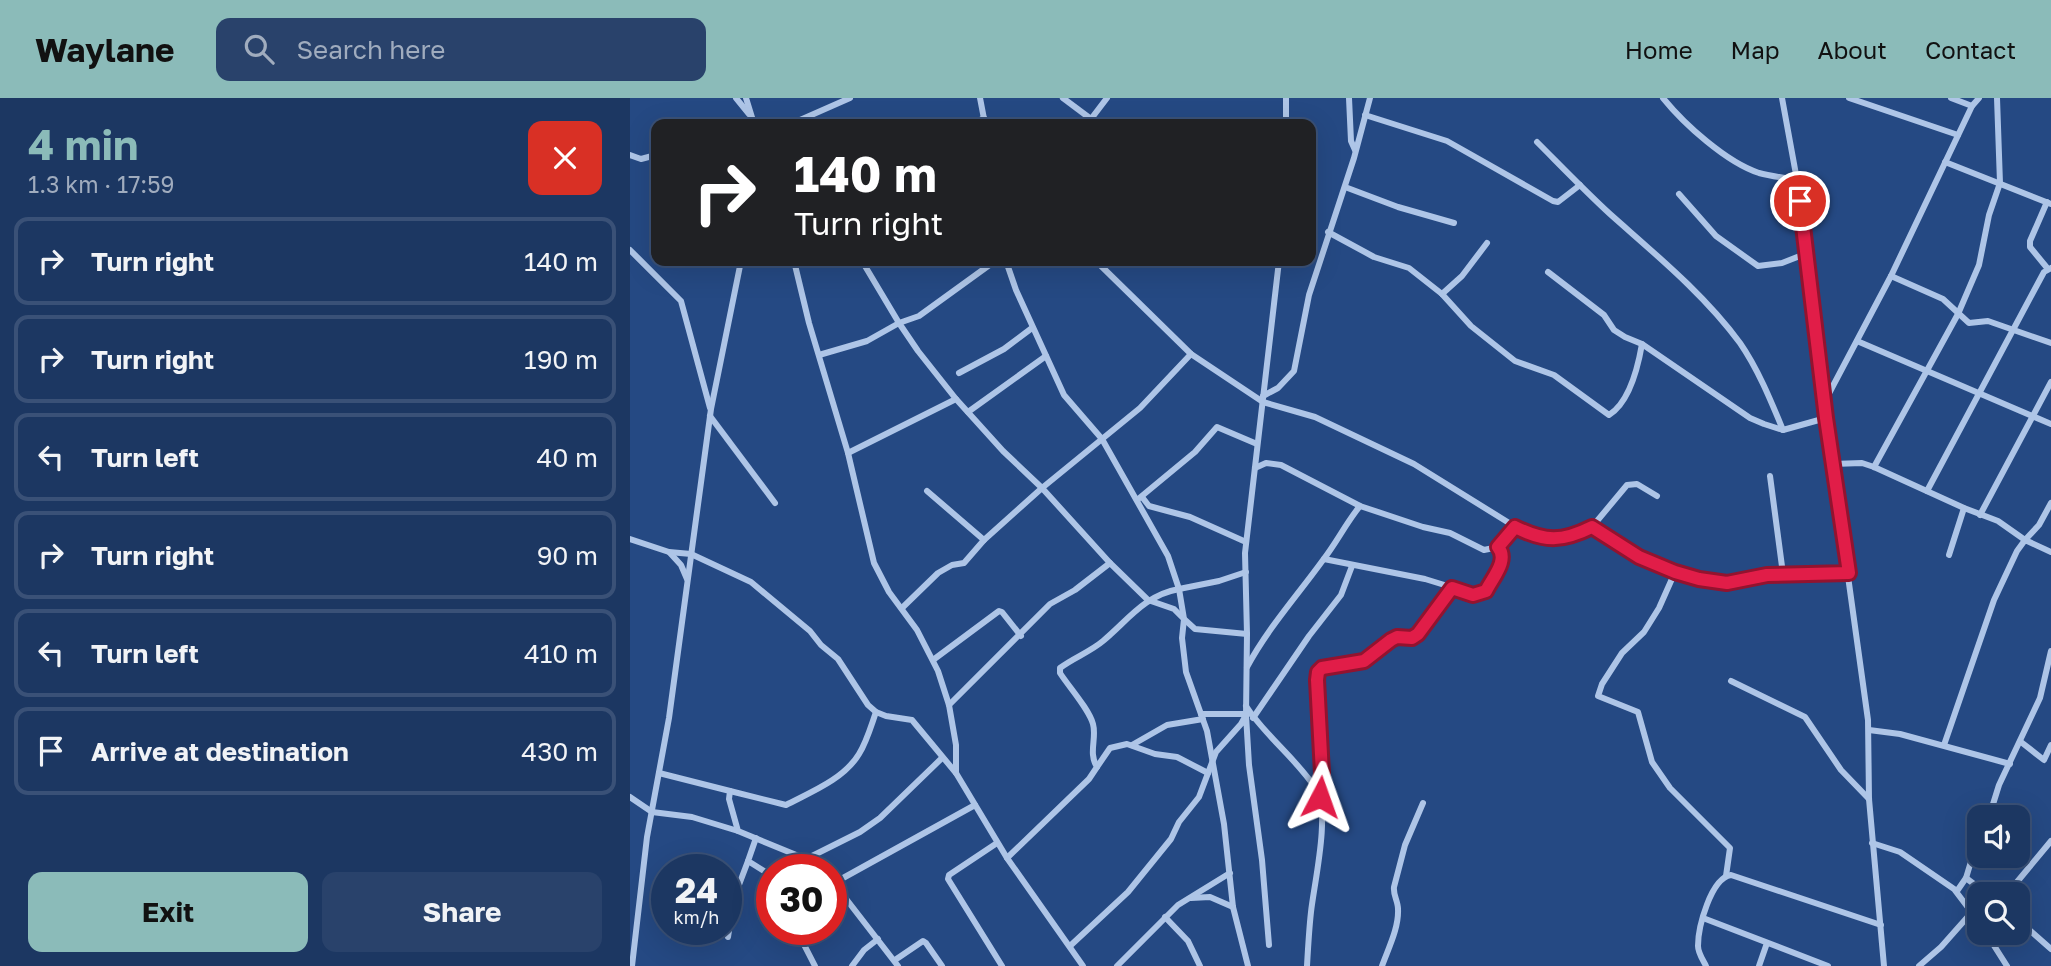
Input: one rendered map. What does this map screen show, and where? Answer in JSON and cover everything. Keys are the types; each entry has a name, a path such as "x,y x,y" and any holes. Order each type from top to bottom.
{"street":[{"path":"736,98 751,119"},
{"path":"746,98 751,119"},
{"path":"802,119 849,98"},
{"path":"980,98 985,119"},
{"path":"1063,98 1091,119 1107,98"},
{"path":"1286,98 1286,119"},
{"path":"1349,98 1351,141 1355,150"},
{"path":"1263,399 1294,371 1309,295 1345,187 1370,98"},
{"path":"1662,98 1682,121 1724,154 1757,172 1797,180"},
{"path":"1782,98 1797,180 1826,418 1869,730 1869,799 1884,966"},
{"path":"1851,98 1958,135"},
{"path":"1951,98 1972,106"},
{"path":"1825,402 1891,276 1972,106 1979,98"},
{"path":"1874,467 1958,314 1979,265 1989,215 2000,183 1997,98"},
{"path":"1365,115 1447,141 1553,201 1558,202 1580,185"},
{"path":"1537,142 1668,265 1722,321 1741,345 1783,430"},
{"path":"630,155 641,159 651,156"},
{"path":"1927,491 2013,329 2050,268 2030,247 2030,241 2049,203 1945,162"},
{"path":"1345,187 1454,223"},
{"path":"1679,194 1716,236 1758,266 1782,263 1805,254"},
{"path":"1328,232 1374,257 1409,268 1443,294 1471,326 1515,362 1560,379 1609,415 1615,412 1631,386 1642,344"},
{"path":"1443,294 1462,276 1487,243"},
{"path":"630,250 681,301 711,412 775,503"},
{"path":"632,966 711,412 740,266"},
{"path":"795,266 848,453 874,563 889,592 902,608 933,660 949,705 956,745 956,773"},
{"path":"865,266 898,323 956,399 1148,600 1174,609 1198,630 1247,635"},
{"path":"819,355 867,341 898,323 919,316 988,266"},
{"path":"1008,266 1032,328 1064,395 1102,439 1140,498 1168,556 1179,589 1184,619 1182,638 1186,672 1213,758 1233,907 1248,966"},
{"path":"1102,266 1191,354 1263,399 1315,417 1413,464 1533,536 1559,539 1592,527 1626,485 1637,484 1657,496"},
{"path":"1269,945 1262,860 1249,765 1246,542 1277,266"},
{"path":"1548,272 1604,315 1614,330 1642,344 1750,418 1783,430 1826,418"},
{"path":"1891,276 1943,299 1969,323 1988,321 2051,343"},
{"path":"959,373 1004,349 1032,328"},
{"path":"1857,341 2051,424"},
{"path":"902,608 944,569 964,562 984,540 1042,488 1140,408 1191,354"},
{"path":"968,412 1046,356"},
{"path":"1980,515 2051,382"},
{"path":"848,453 956,399"},
{"path":"1140,498 1195,452 1217,426 1256,444"},
{"path":"1255,468 1266,463 1281,465 1360,506 1450,533 1479,549 1498,547 1515,527"},
{"path":"1833,464 1862,463 1874,467 2003,524 2025,540 2051,552"},
{"path":"1770,476 1783,574"},
{"path":"927,491 984,540"},
{"path":"1140,498 1154,508 1190,517 1246,542"},
{"path":"1944,745 1994,600 2017,551 2039,525 2051,503"},
{"path":"1246,669 1279,615 1324,559 1360,506"},
{"path":"1949,555 1964,509"},
{"path":"1592,527 1639,557 1675,572 1727,583 1749,577 1783,574 1849,573"},
{"path":"630,539 669,552 691,554 751,582 810,631 821,645 841,662 868,705 876,712 912,720 956,773 997,843 1083,966"},
{"path":"1324,559 1425,579 1473,595 1486,591 1503,560 1498,547"},
{"path":"669,552 681,565 687,580"},
{"path":"949,705 977,675 1021,636 1050,604 1110,563"},
{"path":"1070,946 1128,892 1171,839 1179,822 1199,797 1219,747 1241,724 1341,595 1352,566"},
{"path":"1097,767 1092,745 1093,725 1060,673 1060,668 1100,643 1148,600 1163,592 1219,581 1246,572"},
{"path":"1675,572 1659,608 1644,632 1622,653 1602,684 1598,696 1638,712 1652,762 1670,789 1730,848 1726,876"},
{"path":"1307,966 1311,912 1320,857 1322,773 1318,672 1322,668 1364,661 1397,637 1412,638 1418,634 1452,588"},
{"path":"933,660 965,638 995,612 1002,612 1021,636"},
{"path":"1994,805 1995,794 2040,698 2051,651"},
{"path":"1731,681 1805,717 1840,770 1869,799"},
{"path":"659,773 786,805 830,781 855,760 865,743 876,712"},
{"path":"1132,745 1167,725 1202,716 1249,713 1284,748 1320,797"},
{"path":"1869,730 1900,734 2010,764"},
{"path":"2021,742 2051,765"},
{"path":"1007,858 1089,779 1110,748 1123,744 1132,745 1155,754 1177,757 1208,773"},
{"path":"816,854 860,832 880,818 940,756 950,752 956,745"},
{"path":"2044,760 2051,746"},
{"path":"730,791 729,799 738,831"},
{"path":"630,797 652,812 692,817 738,831 794,854"},
{"path":"1382,966 1399,911 1394,887 1405,845 1423,803"},
{"path":"847,874 975,805"},
{"path":"742,878 756,838"},
{"path":"2017,882 2051,841"},
{"path":"997,843 957,869 948,879 1002,966"},
{"path":"1872,843 1900,852 1957,891 1967,905"},
{"path":"748,861 756,866"},
{"path":"1957,891 1969,868"},
{"path":"1117,966 1189,898 1230,873"},
{"path":"1706,966 1698,949 1703,918 1715,886 1726,876 1731,875 1777,889 1881,925"},
{"path":"1966,878 1971,882"},
{"path":"1189,898 1210,897 1233,907"},
{"path":"847,901 897,963 923,941 942,966"},
{"path":"1166,917 1188,941 1200,966"},
{"path":"1703,918 1828,966"},
{"path":"1919,966 1941,947 1967,918"},
{"path":"2030,931 2051,949"},
{"path":"852,966 864,950 878,939"},
{"path":"1759,966 1767,943"},
{"path":"805,945 816,966"},
{"path":"1994,945 2007,966"}],"route":[{"path":"1320,797 1322,773 1318,672 1322,668 1347,666 1364,661 1397,637 1412,638 1424,628 1452,588 1473,595 1486,591 1503,560 1504,556 1498,547 1515,527 1533,536 1547,539 1576,535 1592,527 1639,557 1675,572 1727,583 1767,575 1849,573 1826,418 1800,201"}]}
